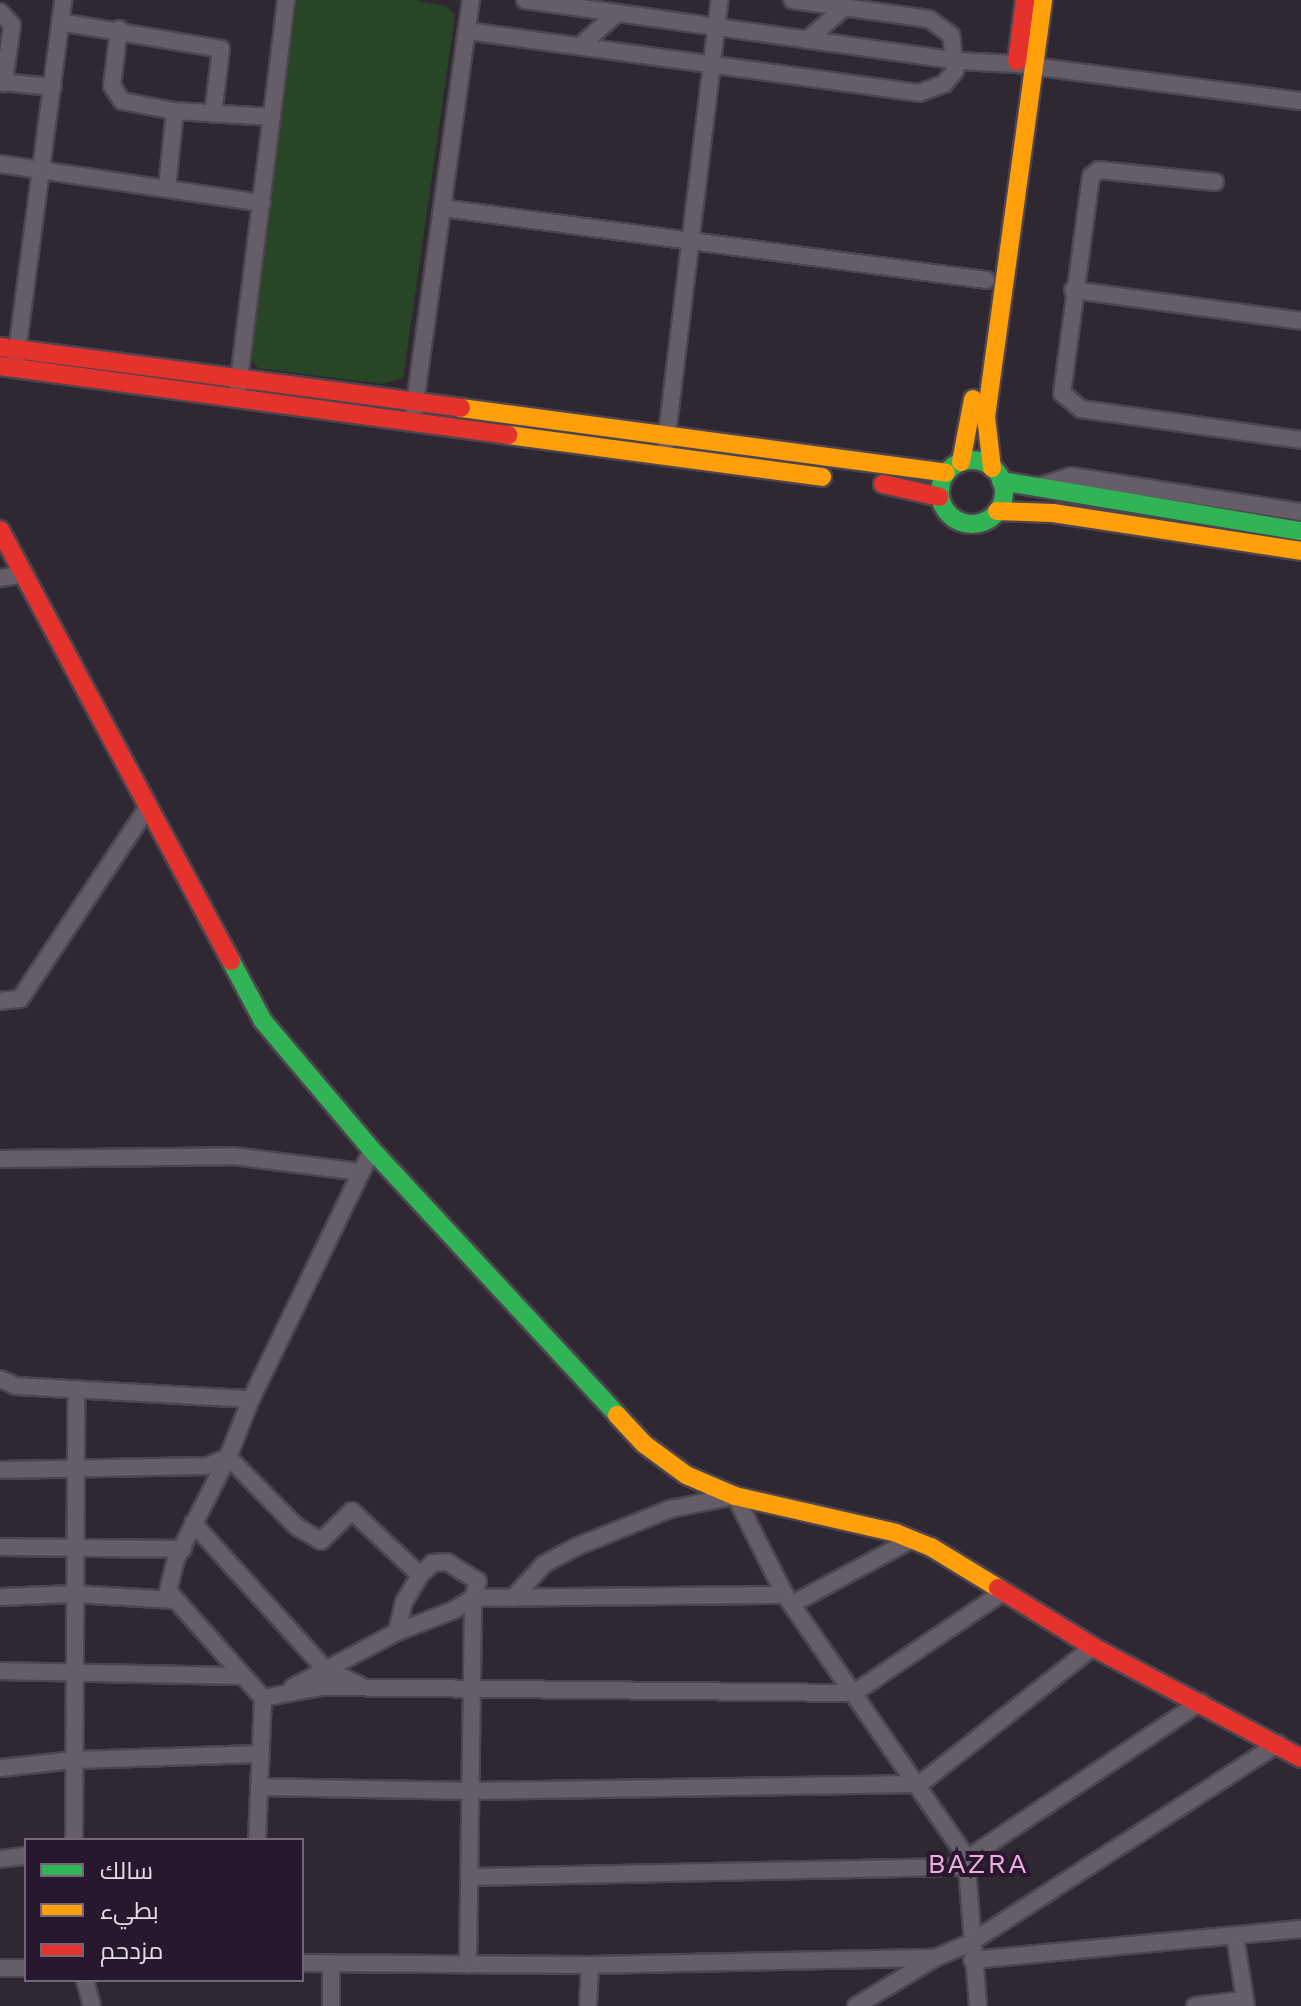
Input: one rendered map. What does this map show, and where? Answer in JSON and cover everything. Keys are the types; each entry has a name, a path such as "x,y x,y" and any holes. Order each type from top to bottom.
{"street":[{"path":"8,358 53,87 63,0"},
{"path":"237,400 286,0"},
{"path":"412,423 471,0"},
{"path":"525,0 957,61 1024,65 1301,101"},
{"path":"666,448 720,0"},
{"path":"467,31 919,93 951,78 957,61 951,35 929,19 792,0"},
{"path":"1025,0 1024,65 986,417 1003,497 997,511 979,523 961,523 947,512 940,497 970,425 986,280 1024,65 1043,0"},
{"path":"807,40 845,7"},
{"path":"0,12 12,25 2,82 53,87"},
{"path":"580,46 617,13"},
{"path":"60,22 119,29 221,49 213,114"},
{"path":"119,29 115,96 127,104 175,111 272,117"},
{"path":"167,187 175,111"},
{"path":"0,164 262,203"},
{"path":"1215,182 1099,170 1091,176 1073,290 1062,393 1081,409 1301,440"},
{"path":"442,208 986,280"},
{"path":"1073,290 1301,321"},
{"path":"8,358 239,380 415,402 666,448 901,486 940,497"},
{"path":"8,358 237,400 412,423 666,448 953,468 977,461 997,474 1033,489 1301,531"},
{"path":"1033,489 1071,476 1301,512"},
{"path":"997,511 1053,513 1301,551"},
{"path":"0,530 146,810 263,1021 372,1150 644,1444 686,1475 735,1496 913,1539 1093,1647 1301,1758"},
{"path":"0,578 25,574"},
{"path":"0,1001 20,999 146,810"},
{"path":"257,1838 258,1754 263,1698 168,1591 169,1577 372,1150"},
{"path":"0,1159 233,1156 361,1172"},
{"path":"0,1379 16,1386 251,1399"},
{"path":"74,1838 76,1760 72,1671 76,1389"},
{"path":"0,1470 207,1466 228,1457"},
{"path":"228,1457 297,1527 321,1541 352,1511 420,1575"},
{"path":"513,1598 544,1564 578,1546 670,1509 735,1496"},
{"path":"735,1496 790,1599 920,1784 966,1856 971,1952 978,2006"},
{"path":"193,1523 325,1669 367,1689"},
{"path":"263,1698 284,1692 397,1632 473,1598 790,1599 913,1539"},
{"path":"0,1547 74,1545 183,1549"},
{"path":"397,1632 404,1602 420,1575 433,1563 447,1562 478,1581 473,1598 468,1965"},
{"path":"284,1692 367,1689 854,1693 1003,1592"},
{"path":"0,1597 74,1594 175,1600"},
{"path":"259,1787 472,1791 920,1784 1093,1647"},
{"path":"0,1671 243,1676"},
{"path":"470,1877 937,1871 955,1867 966,1856 1201,1702"},
{"path":"971,1952 1278,1744"},
{"path":"0,1768 76,1760 258,1754"},
{"path":"0,1859 24,1856"},
{"path":"304,1963 590,1965 935,1958 971,1952 1301,1929"},
{"path":"1195,2006 1245,2003 1235,1936"},
{"path":"856,2006 935,1958"},
{"path":"331,1964 331,2006"},
{"path":"588,2006 590,1965"},
{"path":"0,1968 24,1968"},
{"path":"86,1982 92,2006"}],"green space":[{"path":"297,0 413,0 445,6 455,14 403,378 382,384 258,368 246,354"}],"traffic: fast":[{"path":"972,460 995,469 1004,492 995,515 972,524 949,515 940,492 949,469 972,460"},
{"path":"1001,481 1301,531"},
{"path":"231,961 263,1021 372,1150 617,1415"}],"traffic: slow":[{"path":"992,468 986,417 1043,0"},
{"path":"961,462 973,399"},
{"path":"461,408 946,473"},
{"path":"508,435 822,477"},
{"path":"997,511 1053,513 1301,551"},
{"path":"617,1415 644,1444 686,1475 735,1496 896,1533 931,1547 998,1588"}],"traffic: jam":[{"path":"1017,61 1025,0"},
{"path":"0,347 461,408"},
{"path":"0,366 508,435"},
{"path":"883,484 940,497"},
{"path":"0,530 231,961"},
{"path":"998,1588 1093,1647 1301,1758"}],"district":[{"name":"BAZRA","path":"978,1864"}]}
